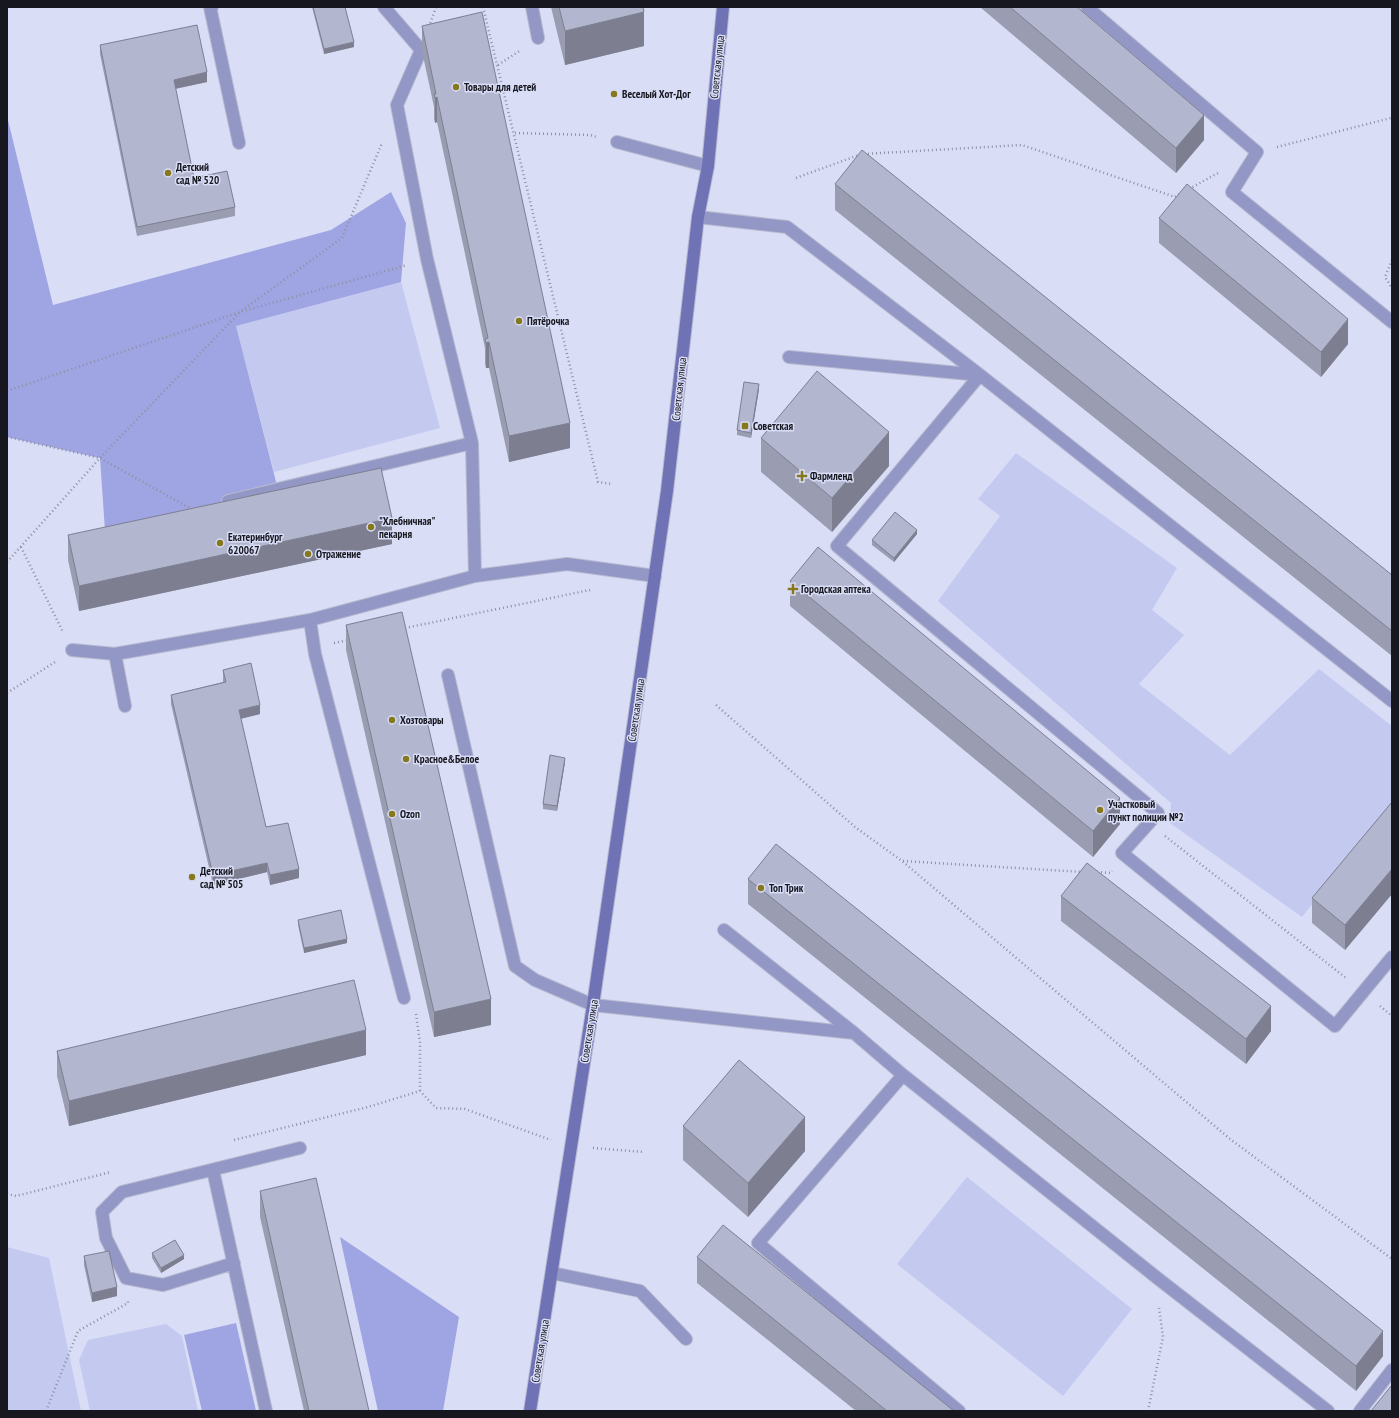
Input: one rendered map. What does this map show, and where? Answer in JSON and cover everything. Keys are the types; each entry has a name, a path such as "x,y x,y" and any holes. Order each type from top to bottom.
{"main road":[{"name":"Советская улица","path":"530,1411 593,1005 668,483 698,218 708,166 723,7"}],"lane":[{"path":"212,7 210,8 239,143"},
{"path":"384,7 421,50 397,105 427,259 472,443 475,576"},
{"path":"532,7 538,38"},
{"path":"1087,7 1257,152 1232,192 1392,322"},
{"path":"617,142 708,166"},
{"path":"698,218 787,227 980,375 1392,701"},
{"path":"789,357 980,375"},
{"path":"980,375 837,546 1158,813 1122,853 1335,1026 1392,957"},
{"path":"217,504 472,443"},
{"path":"72,650 115,654 310,620 475,576 567,564 655,576"},
{"path":"310,620 317,661 404,998"},
{"path":"115,654 125,706"},
{"path":"448,675 515,966 535,980 593,1005 854,1033"},
{"path":"724,930 1156,1277 1328,1411"},
{"path":"903,1075 758,1244 959,1411"},
{"path":"234,1263 163,1285 126,1278 106,1238 102,1212 122,1192 300,1148"},
{"path":"213,1170 266,1411"},
{"path":"552,1273 640,1291 686,1339"},
{"path":"1360,1411 1392,1370"}],"path":[{"path":"484,7 598,482 612,484"},
{"path":"498,65 538,38"},
{"path":"1257,152 1390,118 1392,116"},
{"path":"514,133 590,134 617,142"},
{"path":"7,562 100,458 240,312 342,238 383,140"},
{"path":"796,178 864,154 1022,145 1175,197 1182,193"},
{"path":"1189,189 1223,170"},
{"path":"7,391 240,312 427,259"},
{"path":"1392,260 1385,277 1392,288"},
{"path":"7,437 100,458 194,509 198,514"},
{"path":"7,693 72,650 21,547"},
{"path":"398,630 596,588"},
{"path":"330,644 352,639"},
{"path":"716,705 855,827 902,861 1230,1139 1392,1259"},
{"path":"1149,823 1392,1016"},
{"path":"902,861 1112,873 1122,853"},
{"path":"416,1013 420,1043 420,1092"},
{"path":"465,1109 512,1126"},
{"path":"1148,1411 1163,1337 1156,1277"},
{"path":"46,1411 78,1331 128,1303 126,1278"}],"shaded area":[{"path":"7,116 53,305 331,230 391,192 406,223 401,282 236,326 282,505 106,545 100,458 7,437"},
{"path":"401,282 440,428 274,472 236,326"},
{"path":"1016,453 1177,568 1152,610 1184,635 1139,684 1230,755 1319,669 1392,726 1392,804 1302,917 1170,823 1171,803 938,601 1000,516 978,499"},
{"path":"967,1177 1132,1309 1063,1396 897,1264"},
{"path":"340,1237 459,1317 443,1411 378,1411"},
{"path":"7,1247 49,1258 81,1411 7,1411"},
{"path":"236,1323 256,1411 202,1411 184,1335"},
{"path":"166,1324 182,1336 198,1411 90,1411 79,1360 88,1340"}],"building":[{"path":"313,7 345,7 354,42 324,49"},
{"path":"559,7 643,7 644,12 565,31"},
{"path":"1010,7 1077,7 1204,115 1176,148"},
{"path":"482,12 570,423 509,436 489,342 486,343 485,339 488,338 437,97 435,98 434,94 436,94 422,26"},
{"path":"197,25 207,72 174,80 194,178 227,171 235,207 137,227 100,45"},
{"path":"862,150 1392,575 1392,631 835,184"},
{"path":"1187,184 1348,319 1321,352 1159,218"},
{"path":"817,371 889,432 832,498 761,438"},
{"path":"744,382 759,384 751,433 737,430"},
{"path":"381,468 392,518 79,586 68,535"},
{"path":"895,512 917,530 894,558 872,540"},
{"path":"818,547 1120,798 1093,831 790,581"},
{"path":"402,612 491,999 434,1012 346,625"},
{"path":"251,663 260,705 239,710 266,827 288,823 299,869 270,875 267,863 213,875 171,695 226,682 223,670"},
{"path":"550,755 565,758 557,806 543,804"},
{"path":"1392,802 1392,869 1345,925 1312,898"},
{"path":"776,844 1383,1331 1356,1366 748,879"},
{"path":"1087,863 1271,1006 1246,1039 1061,896"},
{"path":"341,910 347,939 304,948 298,920"},
{"path":"354,980 366,1030 69,1101 57,1051"},
{"path":"739,1060 805,1117 748,1183 683,1126"},
{"path":"316,1178 369,1411 309,1411 260,1191"},
{"path":"723,1225 954,1411 887,1411 697,1257"},
{"path":"175,1240 184,1255 161,1268 152,1253"},
{"path":"109,1251 117,1287 92,1293 84,1256"},
{"path":"1391,1386 1392,1411 1371,1411"}],"place":[{"name":"Товары для детей","path":"456,87"},
{"name":"Веселый Хот-Дог","path":"614,94"},
{"name":"Детский сад № 520","path":"168,173"},
{"name":"Пятёрочка","path":"519,321"},
{"name":"Советская","path":"745,426"},
{"name":"Фармленд","path":"802,476"},
{"name":"\"Хлебничная\" пекарня","path":"371,527"},
{"name":"Екатеринбург 620067","path":"220,543"},
{"name":"Отражение","path":"308,554"},
{"name":"Городская аптека","path":"793,589"},
{"name":"Хозтовары","path":"392,720"},
{"name":"Красное&Белое","path":"406,759"},
{"name":"Участковый пункт полиции №2","path":"1100,810"},
{"name":"Ozon","path":"392,814"},
{"name":"Детский сад № 505","path":"192,877"},
{"name":"Топ Трик","path":"761,888"}]}
